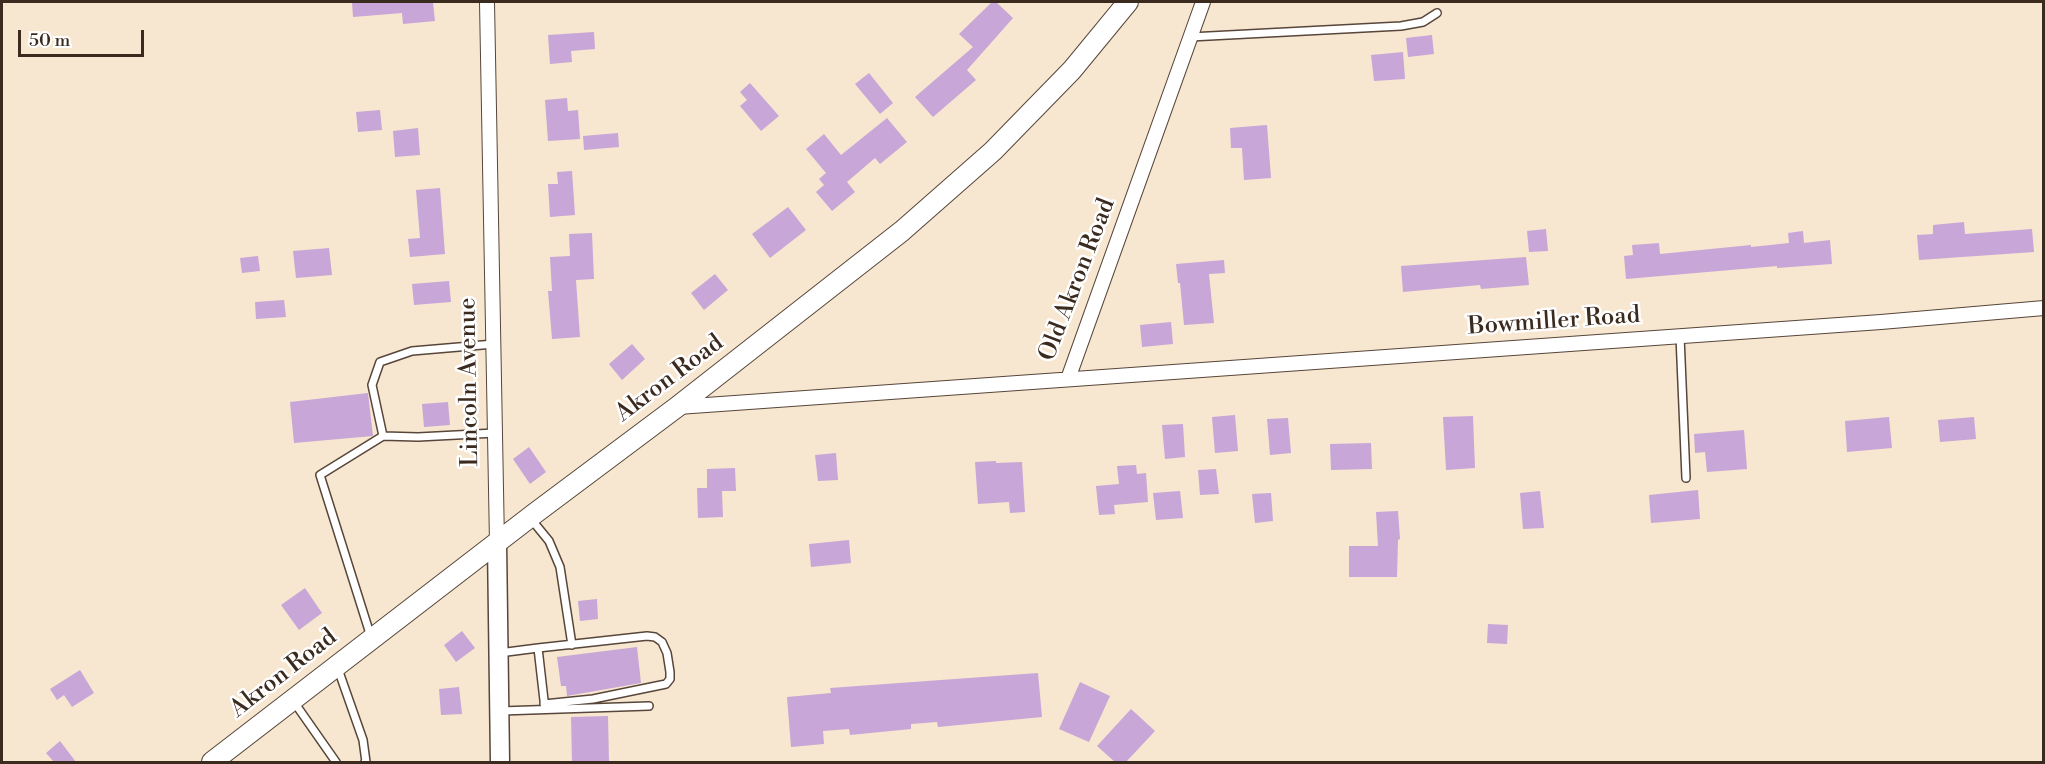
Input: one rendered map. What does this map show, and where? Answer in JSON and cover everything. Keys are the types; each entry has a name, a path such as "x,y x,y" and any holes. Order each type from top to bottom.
{"main road":[{"name":"Akron Road","path":"212,762 677,407 902,231 985,159 1072,70 1128,2"}],"street":[{"name":"Lincoln Avenue","path":"487,2 500,762"},
{"name":"Old Akron Road","path":"677,407 1068,379 1203,2"},
{"name":"Bowmiller Road","path":"1068,379 1881,322 2043,308"}],"lane":[{"path":"1190,38 1401,26 1423,22 1437,13"},
{"path":"1680,336 1686,478"},
{"path":"383,436 372,384 380,362 412,351 494,344"},
{"path":"372,639 320,475 383,436 418,437 495,433"},
{"path":"529,518 549,541 560,567 572,645"},
{"path":"498,653 655,637 662,642 667,653 670,679 666,684 636,692 545,707"},
{"path":"538,648 545,707"},
{"path":"337,666 363,740 365,762"},
{"path":"292,700 336,762"},
{"path":"499,711 545,707 649,706"}],"building":[{"path":"352,2 433,2 435,21 403,24 402,13 353,17"},
{"path":"992,2 996,2 1013,18 967,70 976,80 933,117 915,97 973,47 959,34"},
{"path":"594,32 595,49 571,51 572,62 550,64 548,35"},
{"path":"1432,35 1434,54 1408,57 1406,38"},
{"path":"1403,52 1405,79 1374,81 1371,55"},
{"path":"869,73 893,103 880,114 855,84"},
{"path":"750,83 779,116 761,131 740,106 747,100 740,92"},
{"path":"567,98 568,111 578,110 580,139 548,141 545,100"},
{"path":"380,110 382,130 358,132 356,112"},
{"path":"887,118 907,142 880,164 875,158 847,182 855,192 832,211 816,192 824,185 819,179 826,173 806,149 824,134 841,155"},
{"path":"1267,125 1271,178 1244,180 1242,148 1231,148 1230,128"},
{"path":"418,128 420,155 395,157 393,131"},
{"path":"618,133 619,147 584,150 583,136"},
{"path":"572,171 575,215 550,217 548,184 558,184 557,172"},
{"path":"440,188 445,254 410,257 408,239 420,238 416,190"},
{"path":"788,207 806,230 770,258 752,234"},
{"path":"1964,222 1965,234 2032,229 2034,252 1919,260 1917,235 1933,234 1933,225"},
{"path":"1546,229 1548,251 1529,252 1527,231"},
{"path":"1803,231 1804,243 1830,240 1832,264 1777,268 1777,266 1626,279 1624,256 1633,255 1632,245 1659,243 1660,254 1751,245 1751,247 1789,243 1788,233"},
{"path":"592,233 594,279 576,280 580,337 552,339 548,291 552,291 550,257 570,256 569,234"},
{"path":"329,248 332,275 296,278 293,251"},
{"path":"258,256 260,271 242,273 240,258"},
{"path":"1526,257 1529,285 1481,289 1480,285 1403,292 1401,266"},
{"path":"1224,260 1225,273 1209,274 1214,323 1184,325 1176,264"},
{"path":"715,274 728,290 704,310 691,293"},
{"path":"449,281 451,302 414,305 412,284"},
{"path":"284,300 286,317 256,319 255,302"},
{"path":"1171,322 1173,344 1142,347 1140,325"},
{"path":"632,344 645,359 622,380 609,364"},
{"path":"368,393 373,436 294,443 290,402"},
{"path":"448,402 450,425 424,427 422,404"},
{"path":"1235,415 1238,451 1215,453 1212,417"},
{"path":"1473,416 1475,468 1446,470 1443,417"},
{"path":"1889,417 1892,448 1847,452 1845,421"},
{"path":"1974,417 1976,439 1940,442 1938,420"},
{"path":"1288,418 1291,453 1270,455 1267,419"},
{"path":"1183,424 1185,457 1165,459 1162,425"},
{"path":"1744,430 1747,469 1707,472 1705,452 1695,453 1694,434"},
{"path":"1371,443 1372,469 1331,470 1330,444"},
{"path":"529,447 546,472 530,484 513,459"},
{"path":"836,453 838,480 818,481 815,455"},
{"path":"996,461 996,463 1022,462 1025,512 1010,513 1009,502 978,504 975,462"},
{"path":"1136,465 1137,474 1146,473 1148,502 1114,505 1115,514 1099,515 1096,486 1119,484 1117,466"},
{"path":"735,468 736,491 722,491 723,517 698,518 697,488 707,488 707,469"},
{"path":"1216,469 1219,494 1200,495 1198,470"},
{"path":"1698,490 1700,519 1651,523 1649,495"},
{"path":"1180,491 1183,518 1156,520 1153,493"},
{"path":"1540,491 1544,528 1523,529 1520,493"},
{"path":"1271,493 1273,521 1255,523 1252,494"},
{"path":"1398,511 1400,539 1398,540 1397,577 1349,577 1349,546 1378,546 1376,512"},
{"path":"849,540 851,563 811,567 809,544"},
{"path":"305,588 322,613 299,630 281,605"},
{"path":"597,599 598,619 580,621 578,601"},
{"path":"1488,624 1508,625 1507,644 1487,643"},
{"path":"462,631 475,648 456,662 444,645"},
{"path":"637,647 641,683 567,696 566,686 561,686 557,657"},
{"path":"80,670 94,693 72,707 64,695 57,700 50,689"},
{"path":"1038,673 1042,717 938,727 937,722 911,724 911,729 850,735 849,729 823,731 824,744 791,747 787,697 831,693 830,688"},
{"path":"1080,682 1110,696 1089,742 1059,729"},
{"path":"459,687 462,714 441,715 439,689"},
{"path":"1131,709 1155,731 1126,762 1115,762 1097,746"},
{"path":"608,716 609,762 572,762 571,717"},
{"path":"60,741 76,762 54,762 46,753"}]}
